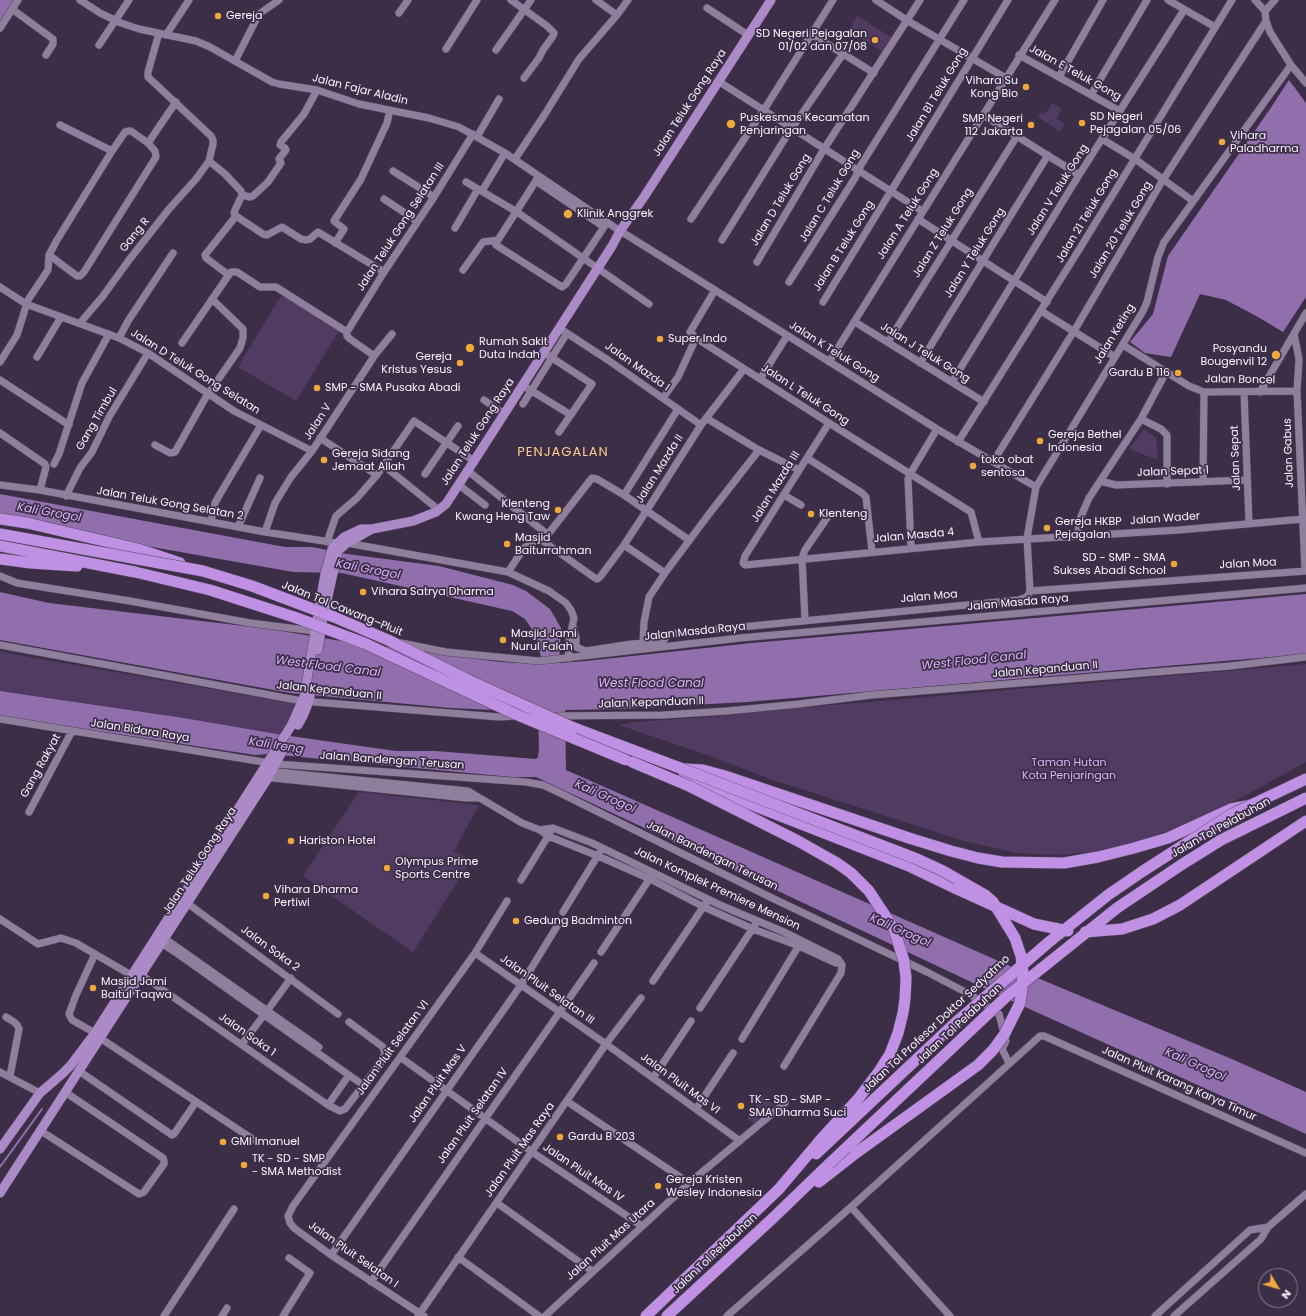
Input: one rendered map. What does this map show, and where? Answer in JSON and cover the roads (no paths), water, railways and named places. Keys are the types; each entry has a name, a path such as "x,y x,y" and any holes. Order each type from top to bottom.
{"highway":[{"path":"0,519 27,523 138,549 203,571"},
{"name":"Jalan Tol Cawang–Pluit","path":"0,534 203,571 252,586 362,628 470,681 574,728 917,859 985,895 993,902 1015,938 1021,956 1023,973 1020,1003 1004,1035 978,1065 856,1153 773,1218"},
{"path":"0,546 147,574 210,590 328,629 403,660 515,714 689,786 798,841 837,863 851,873 869,891 894,929 904,961 906,978 903,1013 898,1033 890,1054 880,1070 858,1099 822,1138 779,1189"},
{"path":"0,559 31,563 116,569"},
{"path":"627,760 650,766 912,867 1034,924 1055,929 1089,933 1122,929 1153,919 1180,905 1306,821"},
{"path":"680,768 703,770 718,774 909,838 978,858 1002,862 1064,863 1098,857 1168,838 1232,809 1251,805"},
{"name":"Jalan Tol Profesor Doktor Sedyatmo","path":"779,1189 955,1023 1021,965 1108,895 1232,814 1306,779"},
{"name":"Jalan Tol Pelabuhan","path":"670,1313 773,1218 1007,996 1111,912 1175,869 1221,840 1306,798"},
{"name":"Jalan Tol Pelabuhan","path":"646,1316 779,1189"},
{"path":"640,1316 677,1287"}],"main road":[{"name":"Jalan Teluk Gong Raya","path":"0,1194 79,1071 98,1036 136,975 289,735 304,714 316,634 329,574 333,546 344,537 360,529 372,529 413,521 436,512 446,504 771,0"},
{"name":"Jalan Teluk Gong Raya","path":"333,546 348,543 372,529"},
{"name":"Jalan Teluk Gong Raya","path":"136,975 162,941 184,901"},
{"name":"Jalan Teluk Gong Raya","path":"0,1149 40,1094 62,1074 98,1036"},
{"path":"62,1074 72,1082"}],"street":[{"path":"0,28 18,0"},
{"name":"Jalan Fajar Aladin","path":"80,0 116,21 134,27 196,41 210,47 272,82 316,90 353,102 452,125 475,136 515,159 537,179 621,232"},
{"path":"98,45 116,21 129,0"},
{"path":"189,0 162,34 147,75 211,136 213,144 209,161 239,188 242,195 234,213 236,216 267,235 282,227 301,239 306,240 310,239 318,232 384,272"},
{"path":"235,61 259,14 279,0"},
{"path":"399,13 408,0"},
{"path":"446,49 477,0"},
{"path":"511,0 554,33 539,58 524,78"},
{"path":"496,50 531,0"},
{"path":"596,0 617,15"},
{"path":"515,159 545,114 578,59 617,15 628,0"},
{"path":"690,220 763,110 833,0"},
{"path":"877,0 908,21 1006,78"},
{"path":"908,21 920,0"},
{"name":"Jalan C Teluk Gong","path":"790,282 964,0"},
{"name":"Jalan B1 Teluk Gong","path":"885,202 1008,0"},
{"name":"Jalan A Teluk Gong","path":"830,362 922,211 1055,0"},
{"path":"1059,77 1103,0"},
{"path":"1092,95 1147,0"},
{"path":"1168,0 1215,27"},
{"name":"Jalan 21 Teluk Gong","path":"958,442 1048,302 1232,0"},
{"path":"1255,0 1265,11 1266,21 1270,32 1306,83"},
{"path":"1265,11 1275,0"},
{"path":"707,8 748,35"},
{"path":"12,9 53,39 53,44 46,56"},
{"name":"Jalan V Teluk Gong","path":"952,382 1079,175 1184,10"},
{"name":"Jalan D Teluk Gong","path":"757,262 824,149 908,21"},
{"name":"Jalan 20 Teluk Gong","path":"993,462 1073,332 1164,179 1266,21"},
{"path":"811,34 874,73"},
{"path":"722,240 792,128 843,54"},
{"name":"Jalan E Teluk Gong","path":"1020,56 1120,111"},
{"name":"Jalan Keting","path":"1030,591 1028,538 1036,487 1143,311 1147,302 1158,257 1164,242 1292,65"},
{"path":"718,81 922,211"},
{"path":"292,123 316,90"},
{"path":"242,195 250,197 253,196 268,182 281,163 279,159 286,150 280,145 280,142 304,114 316,90"},
{"name":"Jalan Teluk Gong Selatan III","path":"347,332 384,272 498,99"},
{"path":"148,144 176,102"},
{"path":"335,243 344,228 334,221 361,179 387,123 390,110"},
{"path":"983,115 1079,175"},
{"path":"60,125 112,150"},
{"path":"0,362 17,335 26,304 48,270 49,255 112,150 125,132 129,131 148,144 155,151 156,157 84,272 80,276 76,276 49,255"},
{"name":"Jalan Z Teluk Gong","path":"888,342 1016,136"},
{"path":"1102,139 1135,158 1193,201"},
{"path":"456,228 505,153"},
{"name":"Jalan Y Teluk Gong","path":"920,363 1048,155"},
{"name":"Gang R","path":"80,323 103,296 169,209 196,179 209,161"},
{"path":"393,171 434,197"},
{"path":"537,179 604,227 566,284 562,287 497,246 498,240 516,212 537,179"},
{"path":"466,182 516,212 649,304"},
{"path":"384,200 418,221"},
{"name":"Jalan B Teluk Gong","path":"822,302 885,202"},
{"path":"228,276 206,258 206,255 236,216"},
{"path":"918,219 1048,302"},
{"name":"Jalan K Teluk Gong","path":"621,232 937,430 1036,487"},
{"path":"463,270 483,242 498,240"},
{"path":"119,338 128,321 173,253"},
{"path":"182,343 231,272 237,272 260,287 276,286 347,332 347,336 350,339 374,356"},
{"name":"Jalan D Teluk Gong Selatan","path":"0,287 26,304 119,338 148,353 234,411 312,451"},
{"name":"Jalan L Teluk Gong","path":"715,290 690,332 696,338 971,512 979,542"},
{"path":"155,445 170,453 174,452 209,394 240,348 243,338 243,329 212,299"},
{"path":"1041,311 1114,357"},
{"path":"1260,392 1306,313"},
{"path":"37,357 61,317"},
{"name":"Jalan J Teluk Gong","path":"855,322 984,402"},
{"name":"Jalan Mazda I","path":"559,328 701,425"},
{"path":"54,464 59,454 82,384 109,334"},
{"name":"Jalan V","path":"265,532 275,503 291,477 312,451 374,356 392,334"},
{"name":"Jalan Gabus","path":"1294,334 1303,359 1297,391 1305,571"},
{"path":"760,379 787,336"},
{"path":"522,404 553,358 564,338"},
{"path":"663,398 678,377 696,338"},
{"name":"Jalan Boncel","path":"1123,345 1189,386 1204,392 1297,391"},
{"path":"543,352 592,384 559,432"},
{"name":"Gang Timbul","path":"66,496 80,468 92,452 109,417 148,353"},
{"name":"Jalan Mazda II","path":"540,539 595,578 597,579 600,577 624,545 701,425 744,369"},
{"path":"1078,535 1079,521 1085,505 1141,419 1166,372"},
{"path":"0,380 69,425"},
{"path":"522,385 571,415"},
{"path":"1203,482 1204,392"},
{"name":"Jalan Sepat","path":"1244,392 1249,523"},
{"path":"484,400 504,414"},
{"path":"624,495 678,409"},
{"path":"706,418 759,450 799,470"},
{"path":"1141,419 1161,429 1167,436 1167,484"},
{"path":"333,546 336,516 357,498 376,475 414,421 474,461"},
{"name":"Jalan Mazda III","path":"743,563 745,556 829,423"},
{"path":"210,522 215,503 261,425"},
{"path":"425,474 458,426"},
{"path":"912,547 908,491 910,474 937,430"},
{"path":"0,433 45,464 46,467 40,490"},
{"path":"320,438 376,475"},
{"path":"643,643 646,606 649,598 665,573 759,450"},
{"path":"807,458 866,497 872,551"},
{"path":"383,465 434,506 436,512"},
{"path":"468,471 547,534"},
{"path":"238,527 260,478"},
{"path":"508,572 524,548 547,534 592,478 597,479 624,495 690,540"},
{"name":"Jalan Sepat 1","path":"1100,481 1116,485 1247,480"},
{"name":"Jalan Teluk Gong Selatan 2","path":"0,485 40,490 333,546"},
{"path":"458,485 484,505"},
{"path":"784,495 801,505"},
{"path":"805,620 802,558 805,550 826,518"},
{"name":"Jalan Wader","path":"1028,538 1179,530 1303,519"},
{"name":"Jalan Masda 4","path":"743,563 747,565 912,547 1028,538"},
{"path":"348,543 508,572 549,591 566,603 574,618 568,645 567,658"},
{"path":"624,545 665,573"},
{"name":"Jalan Moa","path":"573,626 576,647 583,651 662,642 668,634 1018,600 1027,597 1030,591 1305,571"},
{"path":"0,576 17,583 130,601 316,634"},
{"name":"Jalan Masda Raya","path":"320,619 368,634 373,638 446,652 539,661 740,638 1306,588"},
{"name":"Jalan Kepanduan II","path":"0,645 306,699 499,717 663,714 727,711 872,695 1230,666 1306,657"},
{"name":"Jalan Bidara Raya","path":"0,719 241,757 270,767"},
{"name":"Gang Rakyat","path":"29,812 72,731"},
{"name":"Jalan Komplek Premiere Mension","path":"270,767 329,780 465,794 468,791 522,823 540,830 548,836 652,876 757,920 838,962 842,969 837,980 784,1066"},
{"name":"Jalan Bandengan Terusan","path":"270,767 526,782 556,791 772,898 920,968 971,995 999,1014 1006,1041 1002,1049 1007,1060"},
{"path":"540,830 553,828"},
{"path":"521,880 553,828"},
{"name":"Jalan Komplek Premiere Mension","path":"553,828 602,848 704,907 753,929 800,943"},
{"path":"563,912 602,848"},
{"path":"601,952 652,876"},
{"path":"653,981 704,907 707,899"},
{"name":"Jalan Soka 2","path":"184,901 291,978 338,1014"},
{"name":"Jalan Pluit Selatan VI","path":"293,1206 475,953 507,902"},
{"name":"Jalan Soka 1","path":"0,919 34,942 42,943 61,938 76,943 136,975 242,1044 328,1105 339,1111 345,1109 363,1085"},
{"path":"700,1008 753,929 757,920"},
{"name":"Jalan Pluit Mas V","path":"331,1255 520,985 559,923"},
{"path":"162,941 265,1013 363,1085 382,1061 385,1050 349,1022"},
{"path":"742,1039 800,943"},
{"name":"Jalan Pluit Selatan III","path":"475,953 606,1044"},
{"path":"95,954 69,1014 72,1020 257,1142"},
{"name":"Jalan Pluit Selatan IV","path":"370,1282 594,963"},
{"path":"242,1044 291,978"},
{"name":"Jalan Pluit Mas Raya","path":"421,1315 458,1257 568,1102 606,1044 641,998"},
{"path":"265,1013 319,1047"},
{"path":"6,1018 18,1025 19,1029 10,1076"},
{"path":"652,1078 691,1021"},
{"name":"Jalan Pluit Karang Karya Timur","path":"1007,1060 1040,1036 1044,1036 1306,1153"},
{"name":"Jalan Pluit Mas VI","path":"606,1044 740,1141"},
{"path":"696,1110 733,1053"},
{"name":"Jalan Pluit Mas IV","path":"400,1057 532,1152 642,1226"},
{"path":"727,1316 851,1207 1007,1060"},
{"path":"79,1071 172,1134 174,1134 196,1102"},
{"path":"0,1072 10,1076 40,1094"},
{"path":"328,1105 349,1075"},
{"path":"41,1131 139,1194 144,1192 164,1164 162,1158 65,1092"},
{"path":"568,1102 689,1184"},
{"name":"Jalan Pluit Mas Utara","path":"545,1316 592,1271 689,1184 785,1103"},
{"path":"1174,1316 1261,1239 1268,1227 1306,1194"},
{"path":"497,1203 592,1271"},
{"name":"Jalan Pluit Selatan I","path":"293,1206 288,1216 290,1223 331,1255 421,1315"},
{"path":"851,1207 950,1316"},
{"path":"164,1316 234,1209"},
{"path":"1155,1316 1250,1230 1268,1227"},
{"path":"458,1257 539,1316"},
{"path":"283,1316 310,1273 289,1258"},
{"path":"222,1316 227,1308"}],"water":[{"path":"0,0 15,0 0,22"},
{"path":"1289,80 1306,103 1306,297 1283,332 1226,300 1200,294 1171,357 1145,353 1130,342 1153,314 1168,256"},
{"path":"0,494 285,547 312,547 347,554 439,566 513,585 526,591 550,609 561,628 559,663 752,643 1306,594 1306,654 747,702 618,709 565,710 566,770 1028,974 1234,1060 1306,1092 1306,1134 1003,997 536,777 511,777 269,754 255,755 0,716 0,691 396,751 435,751 536,759 538,757 539,748 538,712 450,708 290,693 0,640 0,592 49,603 270,629 335,640 500,662 543,664 534,632 525,619 512,611 342,573 293,572 0,520"}],"waterway":[{"path":"0,1167 42,1109"}],"place":[{"name":"Gereja","path":"218,16"},
{"name":"SD Negeri Pejagalan 01/02 dan 07/08","path":"875,40"},
{"name":"Vihara Su Kong Bio","path":"1026,87"},
{"name":"SD Negeri Pejagalan 05/06","path":"1082,123"},
{"name":"Puskesmas Kecamatan Penjaringan","path":"731,124"},
{"name":"SMP Negeri 112 Jakarta","path":"1031,125"},
{"name":"Vihara Paladharma","path":"1222,142"},
{"name":"Klinik Anggrek","path":"568,214"},
{"name":"Super Indo","path":"660,339"},
{"name":"Rumah Sakit Duta Indah","path":"470,348"},
{"name":"Posyandu Bougenvil 12","path":"1276,355"},
{"name":"Gereja Kristus Yesus","path":"460,363"},
{"name":"Gardu B 116","path":"1178,373"},
{"name":"SMP - SMA Pusaka Abadi","path":"317,388"},
{"name":"Gereja Bethel Indonesia","path":"1040,441"},
{"name":"Gereja Sidang Jemaat Allah","path":"324,460"},
{"name":"toko obat sentosa","path":"973,466"},
{"name":"Klenteng Kwang Heng Taw","path":"558,510"},
{"name":"Klenteng","path":"811,514"},
{"name":"Gereja HKBP Pejagalan","path":"1047,528"},
{"name":"Masjid Baiturrahman","path":"507,544"},
{"name":"SD - SMP - SMA Sukses Abadi School","path":"1174,564"},
{"name":"Vihara Satrya Dharma","path":"363,592"},
{"name":"Masjid Jami Nurul Falah","path":"503,640"},
{"name":"Hariston Hotel","path":"291,841"},
{"name":"Olympus Prime Sports Centre","path":"387,868"},
{"name":"Vihara Dharma Pertiwi","path":"266,896"},
{"name":"Gedung Badminton","path":"516,921"},
{"name":"Masjid Jami Baitul Taqwa","path":"93,988"},
{"name":"TK - SD - SMP - SMA Dharma Suci","path":"741,1106"},
{"name":"Gardu B 203","path":"560,1137"},
{"name":"GMI Imanuel","path":"223,1142"},
{"name":"TK - SD - SMP - SMA Methodist","path":"244,1165"},
{"name":"Gereja Kristen Wesley Indonesia","path":"658,1186"}],"district":[{"name":"PENJAGALAN","path":"563,453"}],"water label":[{"name":"Kali Grogol","path":"49,513"},
{"name":"Kali Grogol","path":"368,570"},
{"name":"West Flood Canal","path":"974,661"},
{"name":"West Flood Canal","path":"328,667"},
{"name":"West Flood Canal","path":"651,684"},
{"name":"Kali Ireng","path":"276,746"},
{"name":"Kali Grogol","path":"605,797"},
{"name":"Kali Grogol","path":"900,931"},
{"name":"Kali Grogol","path":"1195,1065"}],"park label":[{"name":"Taman Hutan Kota Penjaringan","path":"1069,769"}]}
